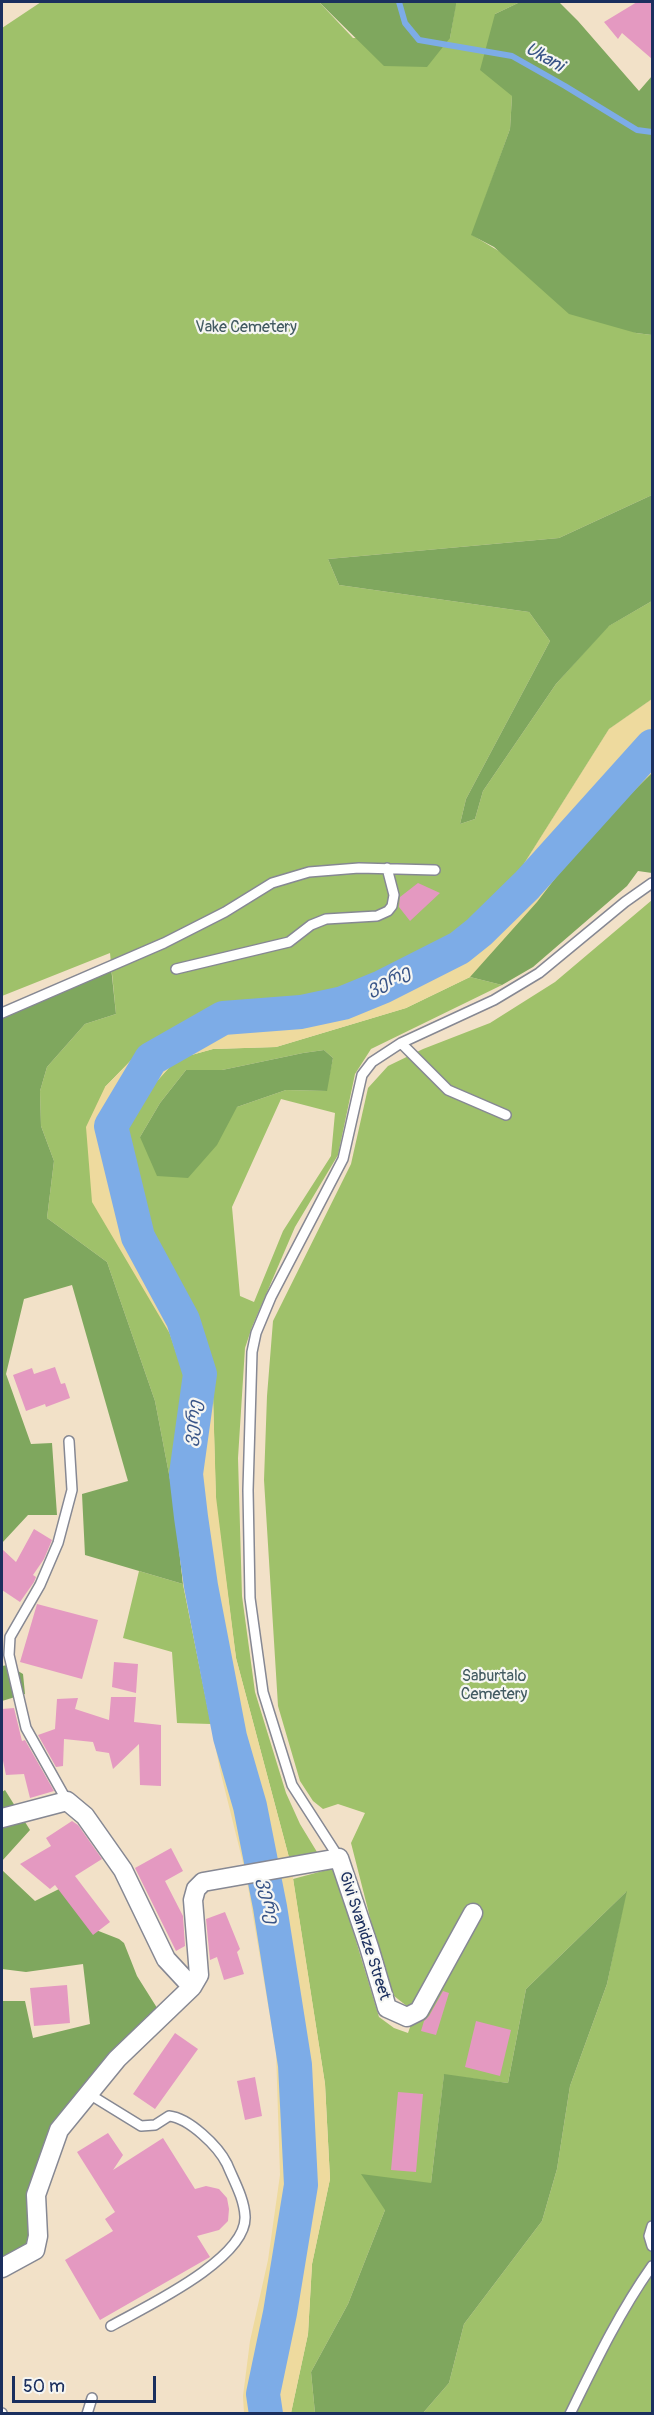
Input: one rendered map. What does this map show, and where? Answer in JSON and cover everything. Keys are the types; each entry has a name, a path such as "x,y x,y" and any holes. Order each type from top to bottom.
{"street":[{"path":"2,1818 67,1802 85,1816 123,1870 166,1959 192,1988 117,2059 59,2130 36,2195 38,2236 35,2250 2,2268"},
{"name":"Givi Svanidze Street","path":"192,1988 199,1975 193,1900 196,1889 203,1881 339,1858 387,2008 407,2017 419,2011 473,1914"}],"lane":[{"path":"2,1012 164,943 225,912 272,883 309,872 358,867 435,870"},
{"path":"176,969 289,942 311,925 326,919 377,916 388,911 392,906 394,895 387,868"},
{"path":"339,1858 292,1785 263,1692 250,1598 248,1490 252,1352 256,1333 271,1297 343,1159 362,1075 372,1062 401,1043 494,1000 539,973 625,902 652,883"},
{"path":"401,1043 448,1090 506,1115"},
{"path":"67,1802 26,1728 9,1655 10,1637 40,1585 58,1543 72,1490 69,1441"},
{"path":"89,2094 141,2126 155,2124 169,2116 179,2117 196,2128 225,2160 240,2195 246,2218 239,2238 225,2255 186,2285 111,2326"},
{"path":"652,2226 649,2236 652,2246"},
{"path":"570,2414 622,2313 652,2266"},
{"path":"87,2414 92,2398"}],"green space":[{"name":"Vake Cemetery","path":"41,2 319,2 353,38 450,38 456,2 520,2 495,14 512,96 510,129 472,235 636,333 652,335 652,495 559,538 328,559 339,585 529,612 550,641 466,799 460,824 475,819 483,791 556,684 607,627 652,601 652,699 609,729 520,870 459,934 382,974 298,1003 224,1007 146,1045 105,1087 170,1334 184,1376 173,1495 155,1401 107,1262 47,1218 54,1161 41,1126 40,1091 47,1067 85,1024 116,1014 110,953 2,996 2,28"},
{"path":"319,2 456,2 456,5 450,38 427,67 384,66"},
{"path":"520,2 559,2 639,91 652,76 652,335 636,333 569,314 494,247 471,235 510,129 512,96 480,70 495,14"},
{"path":"652,495 652,601 609,626 556,684 483,791 475,819 460,824 466,799 550,641 529,612 339,585 328,559 559,538"},
{"path":"652,699 652,873 638,871 627,886 533,967 502,985 470,977 490,901 520,870 609,729"},
{"name":"Saburtalo Cemetery","path":"652,900 652,2413 423,2413 449,2383 464,2324 542,2221 557,2169 570,2086 607,1984 626,1892 526,1989 508,2083 444,2075 431,2183 385,2210 348,2304 311,2372 315,2413 291,2413 308,2334 312,2264 330,2179 325,2084 293,1879 334,1868 379,2017 394,2028 408,2033 417,2007 408,2007 389,1992 351,1843 365,1813 338,1804 323,1809 313,1801 300,1781 278,1706 264,1480 273,1321 351,1164 368,1088 388,1066 423,1049 490,1023 555,982"},
{"path":"111,967 116,1014 85,1024 47,1067 40,1091 41,1126 54,1161 47,1218 107,1262 155,1401 173,1495 183,1584 85,1555 82,1494 128,1481 72,1285 24,1299 6,1374 31,1444 52,1443 57,1515 28,1515 2,1543 2,1011"},
{"path":"470,977 502,985 371,1049 355,1074 338,1155 295,1227 245,1348 238,1458 242,1596 255,1692 286,1793 300,1824 317,1852 291,1865 236,1658 216,1504 212,1361 205,1343 149,1239 128,1174 124,1126 147,1092 177,1059 213,1049 276,1047 406,1008","holes":["324,1050 333,1058 326,1091 286,1090 140,1137 160,1103 186,1070 222,1070","281,1099 335,1113 331,1156 283,1231 254,1302 240,1296 232,1207"]},
{"path":"324,1050 333,1058 327,1091 286,1090 237,1107 217,1145 188,1178 157,1176 140,1137 160,1103 186,1070 222,1070"},
{"path":"139,1571 183,1584 211,1724 177,1723 172,1652 123,1638"},
{"path":"8,1665 23,1674 25,1694 2,1701 2,1666"},
{"path":"5,1790 30,1830 2,1861 2,1792"},
{"path":"2,1870 35,1901 61,1888 96,1930 124,1943 137,1976 159,2011 54,2122 27,2192 33,2238 24,2249 2,2260 3,2001 25,2001 33,2038 90,2024 83,1964 26,1972 2,1969"},
{"path":"627,1891 607,1984 570,2086 557,2169 542,2221 464,2324 449,2383 423,2413 315,2413 311,2372 348,2304 385,2210 361,2174 431,2183 444,2074 508,2083 526,1989"}],"sand":[{"path":"652,699 652,773 587,837 537,902 470,977 406,1008 276,1047 213,1049 177,1059 147,1092 124,1126 128,1174 149,1239 205,1343 212,1361 216,1497 236,1658 291,1865 325,2084 330,2179 312,2264 308,2334 291,2413 244,2413 243,2396 250,2341 268,2260 280,2175 276,2052 246,1875 220,1770 183,1584 173,1495 184,1376 170,1334 92,1202 86,1127 105,1087 146,1045 224,1007 298,1003 382,974 460,934 520,870 609,729"}],"building":[{"path":"637,2 652,2 652,59 622,33 618,39 604,22"},
{"path":"418,883 440,893 410,921 399,907 400,897"},
{"path":"55,1367 61,1384 65,1383 70,1398 46,1407 45,1404 26,1411 13,1375 32,1368 34,1374"},
{"path":"34,1529 52,1540 44,1559 33,1575 36,1577 34,1582 20,1602 2,1590 2,1549 16,1562"},
{"path":"37,1604 98,1620 82,1679 20,1662"},
{"path":"114,1662 138,1664 136,1693 112,1687"},
{"path":"111,1697 136,1697 134,1722 161,1725 161,1786 140,1785 139,1744 113,1769 109,1753 96,1751 93,1742 64,1739 63,1766 56,1767 38,1735 55,1729 57,1699 78,1698 75,1709 109,1720"},
{"path":"14,1708 22,1741 25,1740 54,1791 30,1798 24,1774 6,1775 2,1756 2,1709"},
{"path":"72,1821 78,1825 102,1859 75,1876 110,1922 93,1935 55,1885 50,1889 20,1864 51,1846 46,1838"},
{"path":"171,1848 183,1871 165,1881 183,1916 185,1946 176,1951 135,1868"},
{"path":"225,1912 240,1949 237,1952 244,1974 224,1980 217,1957 210,1960 206,1919"},
{"path":"67,1985 70,2023 34,2026 30,1988"},
{"path":"443,1991 449,1993 436,2035 421,2031 424,2021"},
{"path":"476,2021 511,2030 500,2076 465,2067"},
{"path":"175,2033 198,2049 155,2109 133,2094"},
{"path":"255,2077 262,2116 245,2120 237,2081"},
{"path":"398,2092 423,2094 416,2172 391,2170"},
{"path":"108,2133 123,2155 113,2170 163,2138 195,2189 206,2186 219,2189 227,2198 229,2209 228,2221 219,2230 197,2236 210,2257 100,2320 65,2260 113,2231 105,2219 115,2212 77,2152"}],"waterway":[{"name":"Ukani","path":"399,2 405,23 419,40 512,56 637,130 652,132"},
{"name":"ვერე","path":"266,2414 263,2394 280,2313 301,2185 295,2065 270,1907 250,1806 230,1737 201,1586 191,1517 186,1474 200,1374 183,1320 138,1237 111,1126 151,1059 223,1018 301,1012 343,1003 382,987 459,948 479,932 527,885 652,746"}]}
